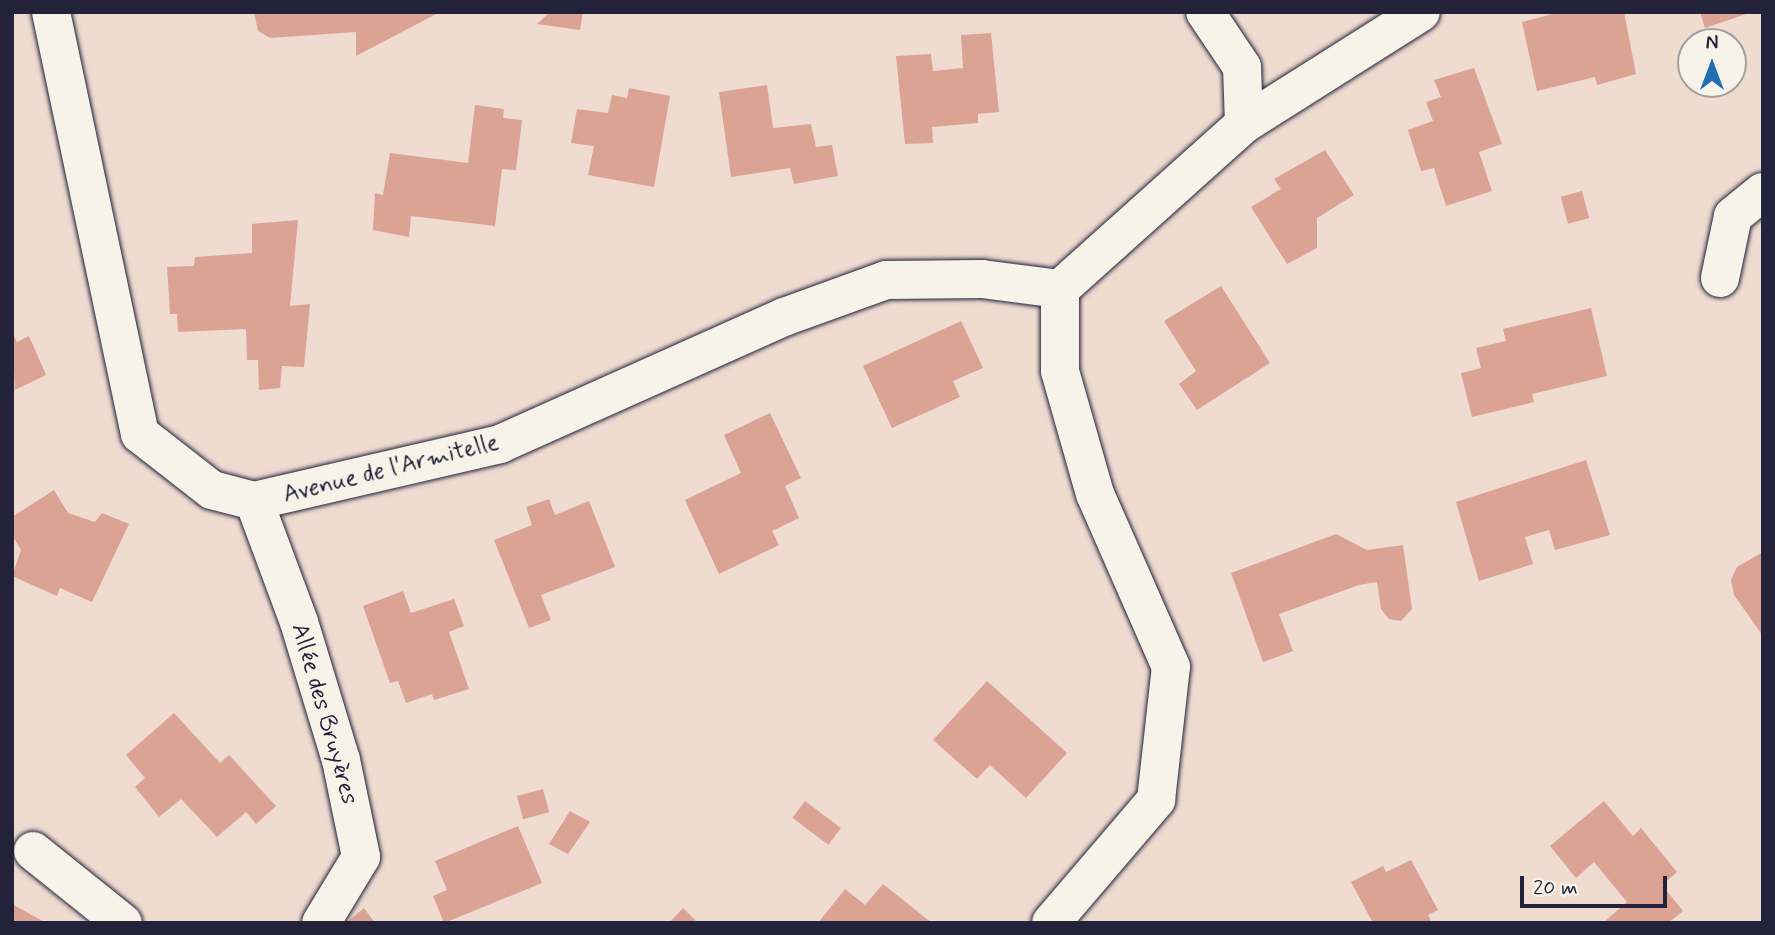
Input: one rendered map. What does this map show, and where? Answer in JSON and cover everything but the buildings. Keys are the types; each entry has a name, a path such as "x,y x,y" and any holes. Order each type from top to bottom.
{"street":[{"name":"Avenue de l'Armitelle","path":"51,12 140,434 212,491 254,501 500,444 784,317 886,280 982,279 1060,289"},
{"path":"1205,12 1242,67 1244,124"},
{"path":"1051,923 1156,800 1171,667 1092,481 1060,371 1060,289 1244,124 1421,12"},
{"path":"1720,278 1733,216 1763,192"},
{"name":"Allée des Bruyères","path":"254,501 299,622 341,760 361,857 321,923"},
{"path":"33,852 123,923"}]}
